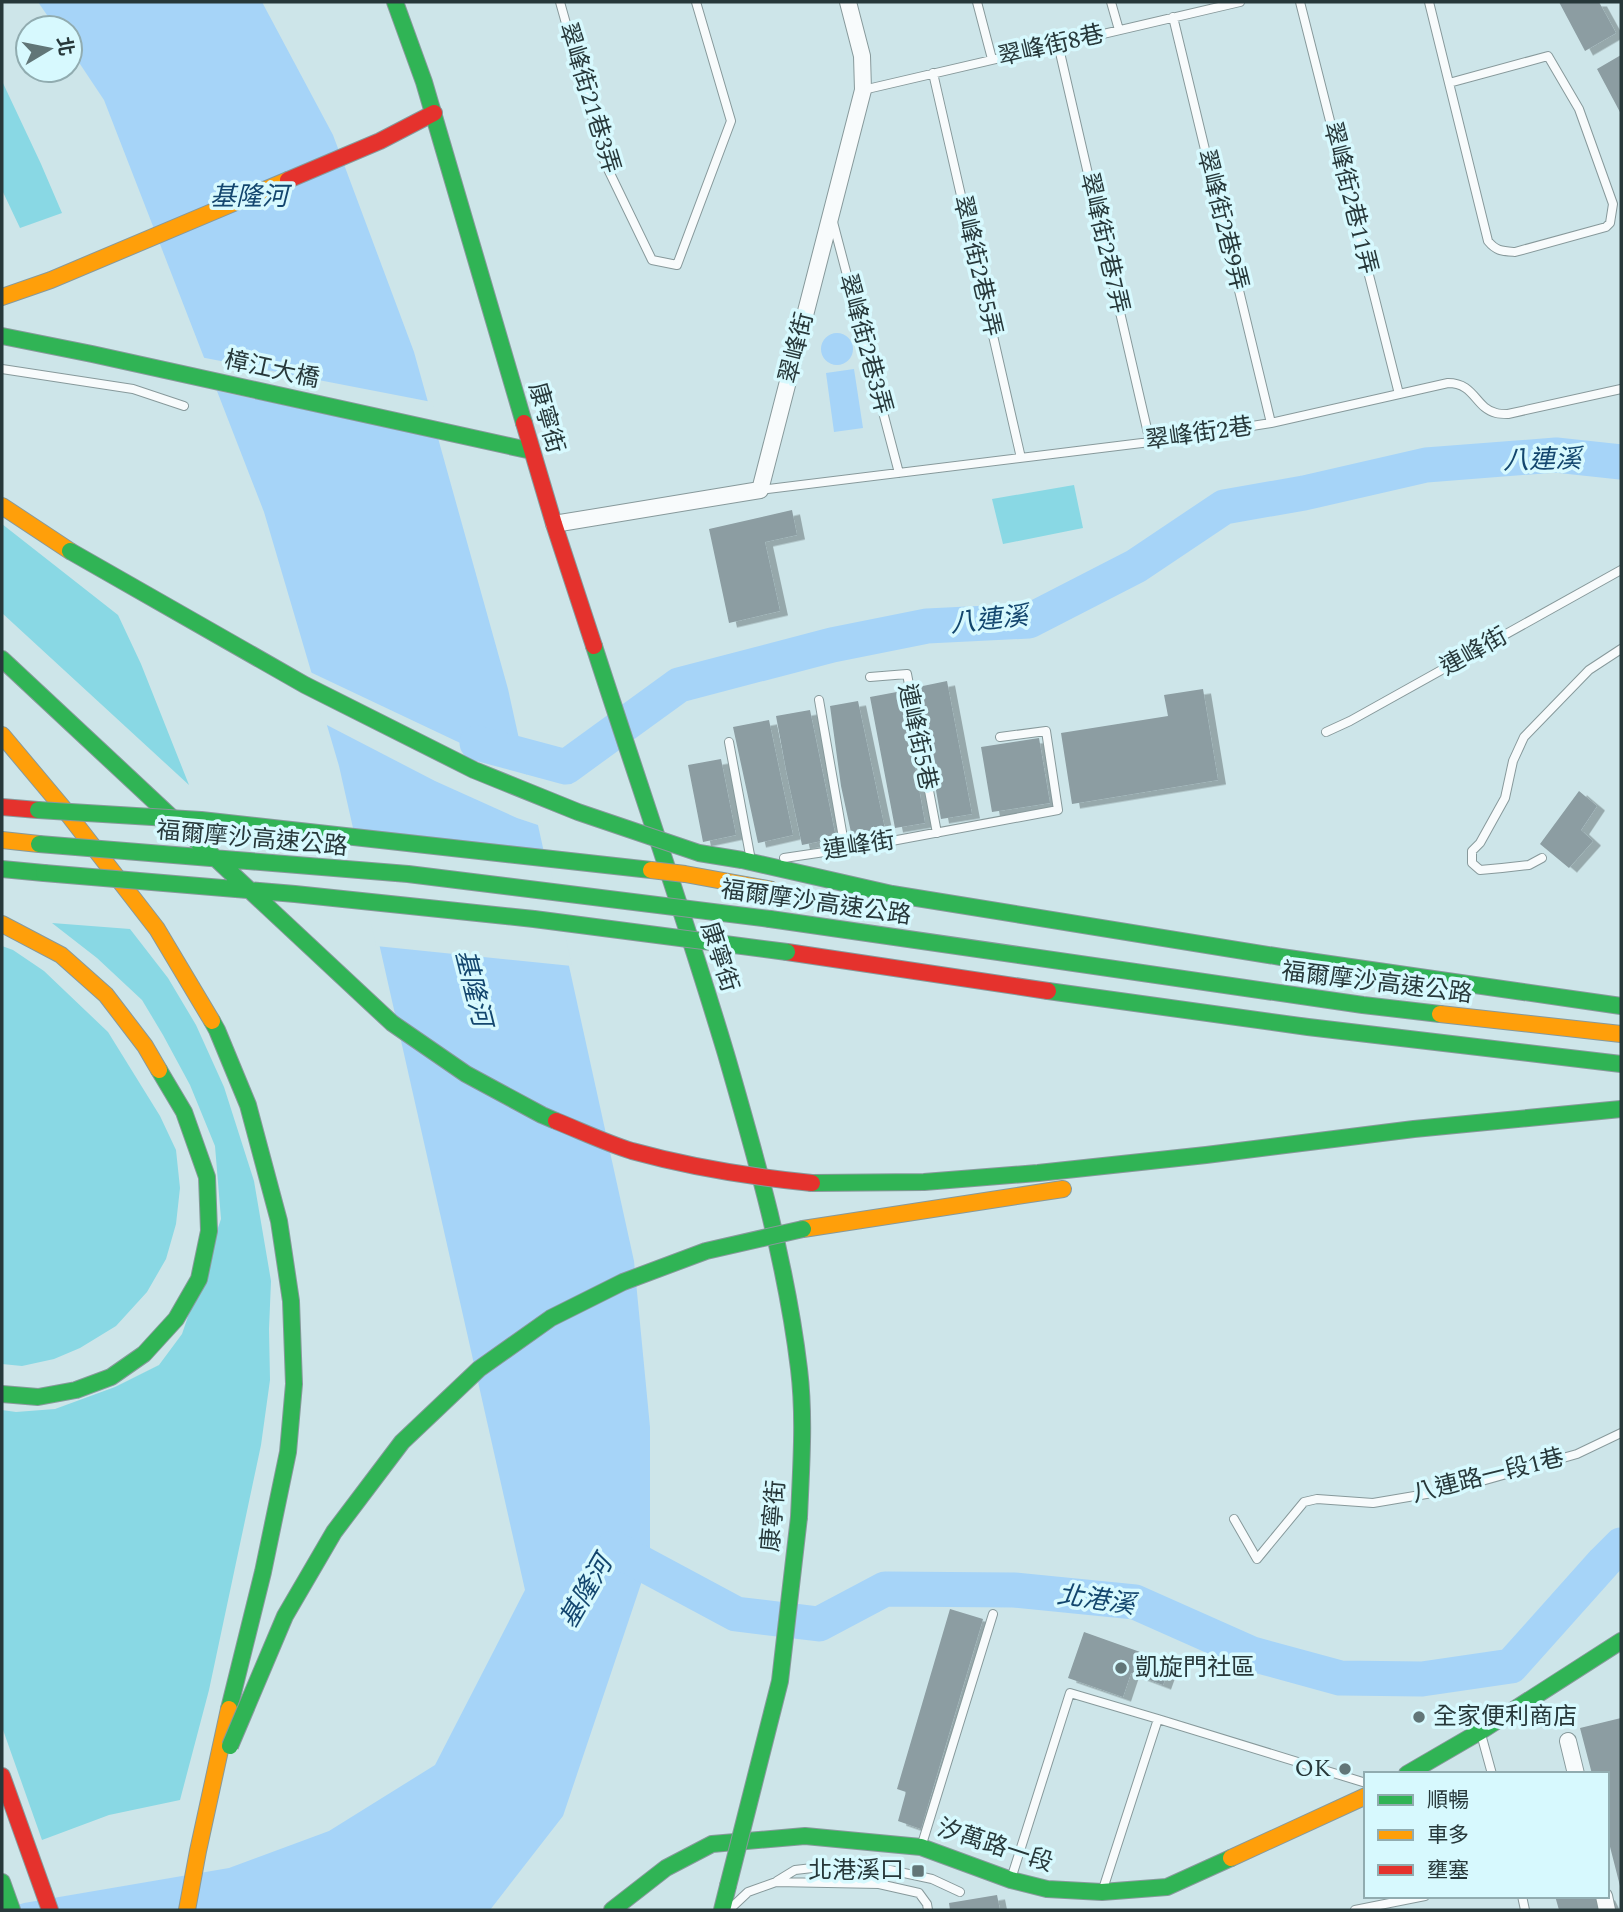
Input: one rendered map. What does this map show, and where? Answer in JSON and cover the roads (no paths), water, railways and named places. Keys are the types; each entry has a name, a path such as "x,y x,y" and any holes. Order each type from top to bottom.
{"main road":[{"name":"康寧街","path":"395,2 434,113 585,623 708,995 759,1166 783,1271 799,1370 802,1426 799,1517 780,1681 722,1910"},
{"path":"2,297 51,280 380,141 434,113"},
{"name":"樟江大橋","path":"2,336 532,451"},
{"path":"2,506 70,551 305,685 474,770 578,812 699,853 746,858 892,894 1281,957 1621,1006"},
{"path":"2,659 392,1023 466,1074 542,1115 629,1150 759,1178 812,1184 924,1182 1038,1173 1414,1129 1621,1110"},
{"path":"2,736 64,809 157,929 210,1019 248,1105 279,1221 291,1301 294,1384 288,1452 187,1910"},
{"path":"2,807 201,820 685,874 779,890"},
{"name":"福爾摩沙高速公路","path":"2,840 408,874 770,919 1363,1005 1621,1034"},
{"name":"福爾摩沙高速公路","path":"2,869 295,894 534,919 787,952 1219,1016 1621,1064"},
{"path":"835,897 892,894"},
{"path":"2,924 61,955 106,995 145,1046 184,1112 207,1177 209,1231 199,1279 176,1319 144,1354 111,1377 76,1391 38,1397 2,1394"},
{"path":"209,1802 285,1616 334,1532 402,1442 479,1369 551,1318 623,1282 706,1251 803,1229 1082,1184 1206,1155"},
{"path":"1411,1772 1621,1641"},
{"path":"2,1776 50,1910"},
{"name":"汐萬路一段","path":"612,1910 666,1868 712,1844 805,1836 921,1847 1011,1880 1047,1889 1102,1892 1167,1887 1364,1797"},
{"path":"2,1882 12,1910"}],"street":[{"name":"翠峰街","path":"760,490 863,90 862,56 848,2"},
{"path":"554,524 760,490"},
{"path":"1568,1741 1576,1772"}],"lane":[{"name":"翠峰街21巷3弄","path":"560,2 605,163 652,260 677,265 731,121 696,2"},
{"path":"977,2 992,60"},
{"path":"1111,2 1119,30"},
{"name":"翠峰街8巷","path":"863,90 1235,2"},
{"name":"翠峰街2巷11弄","path":"1300,2 1399,394"},
{"path":"1429,2 1488,241 1500,251 1515,252 1606,227 1610,223 1613,204 1579,109 1548,56 1449,83"},
{"name":"翠峰街2巷9弄","path":"1173,18 1271,424"},
{"name":"翠峰街2巷7弄","path":"1058,44 1150,442"},
{"name":"翠峰街2巷5弄","path":"933,74 1021,458"},
{"name":"翠峰街2巷3弄","path":"831,215 898,473"},
{"path":"2,369 133,389 184,406"},
{"name":"翠峰街2巷","path":"760,490 1150,442 1271,424 1448,383 1467,387 1487,409 1508,414 1621,389"},
{"name":"連峰街","path":"1326,732 1621,570"},
{"path":"1542,858 1529,865 1480,870 1472,863 1472,851 1480,843 1505,798 1513,761 1524,737 1589,670 1621,649"},
{"name":"連峰街5巷","path":"870,677 907,674 937,833"},
{"path":"819,700 845,849"},
{"name":"連峰街","path":"659,846 746,858 786,858 1058,810 1046,731 1000,737"},
{"path":"729,743 746,858"},
{"name":"八連路一段1巷","path":"1234,1519 1257,1559 1304,1502 1317,1499 1373,1503 1450,1490 1577,1454 1621,1433"},
{"path":"921,1847 993,1614"},
{"path":"1011,1880 1070,1693 1364,1782"},
{"path":"1102,1892 1158,1720"},
{"path":"1480,1731 1491,1772"},
{"path":"729,1910 748,1892 776,1882 795,1870 830,1866 890,1870 932,1879 960,1892"},
{"path":"776,1882 879,1884 919,1893 928,1910"},
{"path":"1355,1910 1415,1898"}],"water":[{"name":"基隆河","path":"38,2 262,2 333,135 414,352 508,689 634,1261 650,1427 650,1557 563,1816 490,1910 2,1910 24,1903 229,1868 329,1831 435,1765 525,1590 339,766 264,512 104,100 84,70 84,14 46,14"},
{"path":"837,333 848,338 853,349 848,360 837,365 826,360 821,349 826,338"},
{"path":"854,369 863,428 834,432 826,373"}],"waterway":[{"name":"八連溪","path":"477,743 566,767 679,685 832,645 927,626 1029,621 1136,566 1224,507 1304,493 1426,465 1556,455 1621,462"},
{"name":"北港溪","path":"613,1548 736,1614 819,1624 885,1589 1014,1590 1135,1602 1252,1654 1340,1678 1422,1679 1511,1666 1621,1545"}],"place":[{"name":"凱旋門社區","path":"1121,1668"},
{"name":"全家便利商店","path":"1419,1717"},
{"name":"OK","path":"1345,1769"},
{"name":"北港溪口","path":"918,1871"}]}
